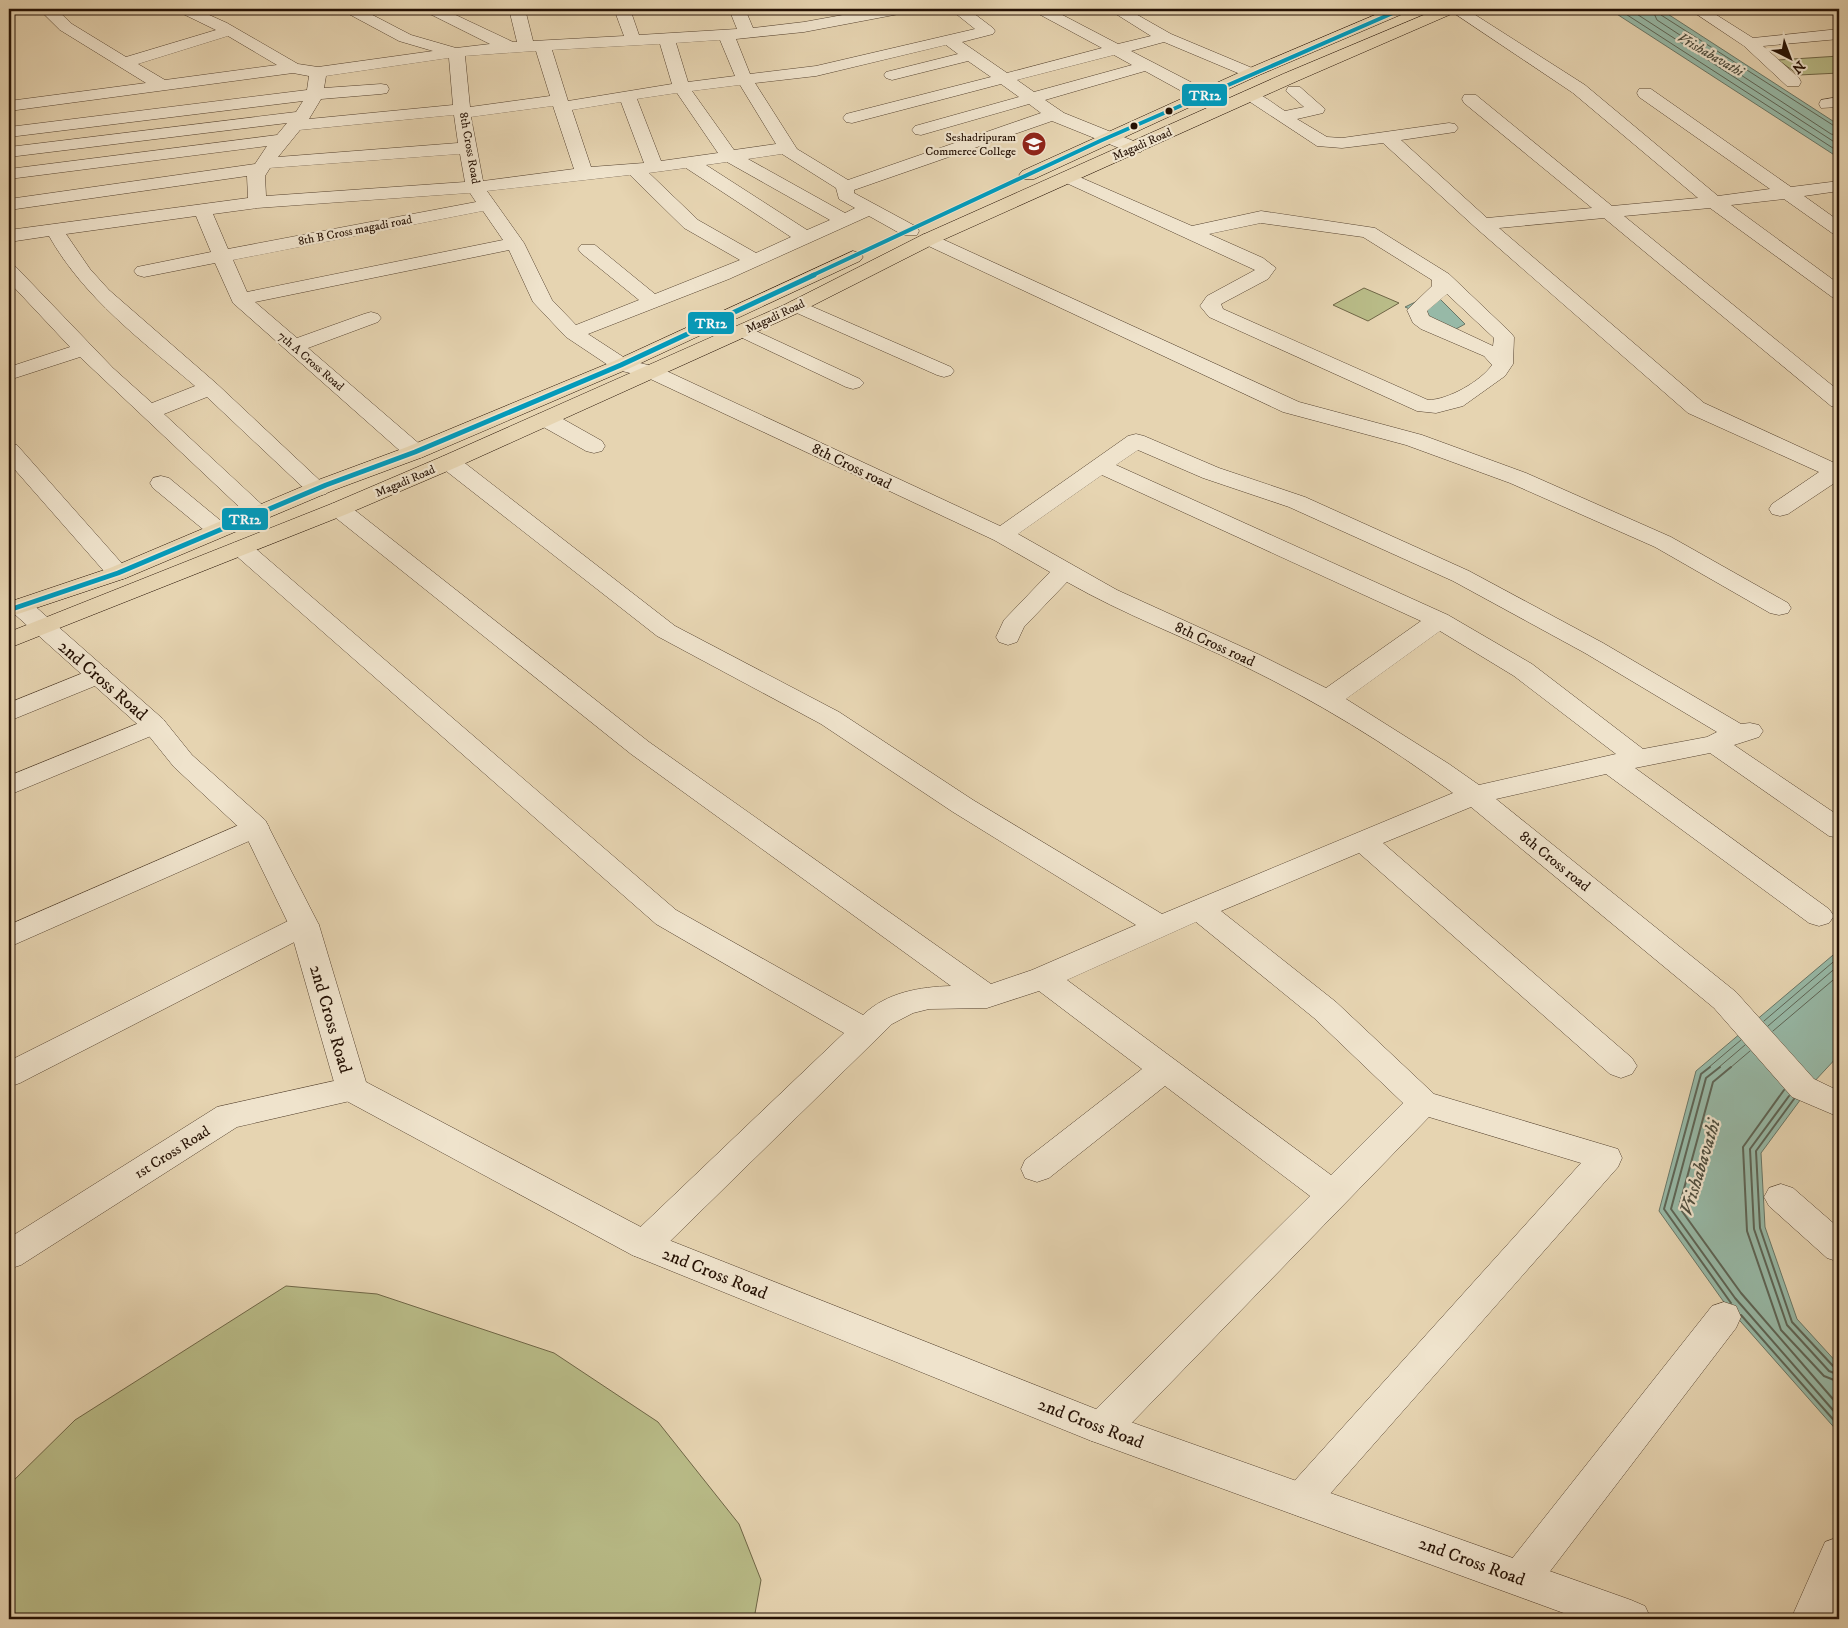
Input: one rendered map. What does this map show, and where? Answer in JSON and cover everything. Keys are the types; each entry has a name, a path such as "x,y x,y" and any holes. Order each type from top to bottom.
{"main road":[{"name":"Magadi Road","path":"9,641 340,509 653,372 797,306 919,235 1107,138 1251,73 1402,9"},
{"name":"Magadi Road","path":"14,608 118,573 259,513 415,452 621,365 919,235 1068,177 1451,9"}],"street":[{"path":"47,9 66,27 161,85"},
{"path":"184,9 229,31 293,68"},
{"path":"350,9 405,38 457,53"},
{"path":"431,9 526,46"},
{"path":"517,9 526,46 561,104 584,173"},
{"path":"622,9 634,42"},
{"path":"737,9 747,33"},
{"path":"9,106 293,68 318,72 457,53 526,46 667,40 804,27 899,9"},
{"path":"9,152 299,120 561,104 816,71 987,31 958,9"},
{"path":"1040,9 1202,95"},
{"path":"1116,9 1165,37 1251,73"},
{"path":"1456,9 1579,89 1714,202 1839,293"},
{"path":"1697,9 1750,43 1793,82"},
{"path":"123,63 229,31"},
{"path":"1750,43 1839,34"},
{"path":"726,35 744,79 790,153 845,187"},
{"path":"852,118 1165,37"},
{"path":"667,40 681,87 729,156 844,220"},
{"path":"949,40 1054,114 1107,138 1135,148"},
{"name":"8th Cross Road","path":"457,53 468,148 475,186 515,243 543,302 573,333 621,365"},
{"path":"892,75 971,55"},
{"path":"921,130 1145,66"},
{"path":"257,202 256,176 299,120 315,94 318,72"},
{"path":"9,132 315,94 381,89"},
{"path":"1282,117 1317,109 1294,91"},
{"path":"1645,93 1839,229"},
{"path":"626,96 656,166"},
{"path":"1250,96 1323,142 1342,143 1449,128"},
{"path":"1470,99 1604,211 1839,401"},
{"path":"845,187 1054,114"},
{"path":"1387,137 1483,224 1696,408 1837,472"},
{"path":"9,174 283,139"},
{"path":"9,204 263,166 468,148"},
{"path":"9,236 257,202 475,186 634,169 788,148"},
{"path":"689,162 806,238"},
{"path":"634,169 690,224 755,260"},
{"path":"1068,177 1266,268 1261,275 1214,300 1210,306 1216,313 1425,406 1438,408 1452,405 1498,372 1503,364 1504,337 1442,278 1368,232 1260,217 1190,232"},
{"path":"1483,224 1714,202 1839,186"},
{"path":"845,187 845,195 919,235 1291,407 1414,440 1518,478 1663,542 1779,608"},
{"name":"8th B Cross magadi road","path":"144,271 488,205"},
{"name":"7th A Cross Road","path":"202,209 240,299 415,452"},
{"path":"573,333 755,260 869,209"},
{"path":"54,229 64,250 120,311 210,388 318,489"},
{"path":"240,299 515,243"},
{"path":"588,249 652,302"},
{"path":"9,271 84,349 149,412 259,513"},
{"path":"1442,278 1442,288 1417,310 1420,319 1428,325 1491,352 1503,364"},
{"path":"797,306 944,371"},
{"path":"294,346 371,318"},
{"path":"743,331 853,382"},
{"path":"9,374 84,349"},
{"name":"8th Cross road","path":"621,365 653,372 921,499 1002,534 1064,571 1108,594 1251,660 1328,699 1440,770 1474,795 1725,1000 1803,1088 1839,1105"},
{"path":"149,412 210,388"},
{"path":"546,419 594,446"},
{"path":"1002,534 1136,441 1211,473 1297,502 1461,576 1594,648 1733,736 1839,829"},
{"path":"9,450 118,573"},
{"path":"449,462 666,631 830,718 963,806 1161,927"},
{"path":"1100,466 1439,620 1522,670 1639,759"},
{"path":"1780,509 1837,472"},
{"path":"161,482 218,530"},
{"path":"340,509 640,748 987,997"},
{"path":"241,548 666,917 865,1030"},
{"path":"1008,637 1013,625 1064,571"},
{"name":"2nd Cross Road","path":"14,608 43,628 154,725 183,761 255,827 304,925 352,1089 644,1245 1102,1428 1631,1619"},
{"path":"1328,699 1439,620"},
{"path":"9,713 98,675"},
{"path":"9,786 154,725"},
{"path":"644,1245 865,1030 881,1016 905,1003 930,998 987,997 1043,978 1199,909 1474,795 1639,759 1733,736"},
{"path":"1611,764 1819,916"},
{"path":"9,937 255,827"},
{"path":"1363,841 1621,1066"},
{"path":"1199,909 1325,1010 1423,1103 1606,1158 1301,1500"},
{"path":"9,1074 304,925"},
{"path":"1043,978 1333,1195"},
{"path":"1037,1170 1164,1068"},
{"name":"1st Cross Road","path":"9,1255 228,1116 352,1089"},
{"path":"1102,1428 1423,1103"},
{"path":"1781,1197 1839,1248"},
{"path":"1521,1578 1724,1317"},
{"path":"1811,1619 1839,1555"}],"green space":[{"path":"1839,56 1839,73 1799,75 1778,60"},
{"path":"1364,288 1399,303 1368,321 1333,305"},
{"path":"286,1286 377,1294 554,1353 658,1422 739,1524 761,1580 754,1619 9,1619 9,1485 75,1420"}],"water":[{"name":"Vrishabavathi","path":"1609,9 1660,9 1839,125 1839,158"},
{"path":"1434,293 1465,324 1456,329 1405,307"},
{"name":"Vrishabavathi","path":"1839,950 1839,1055 1812,1084 1761,1153 1765,1227 1797,1319 1839,1365 1839,1433 1726,1305 1659,1211 1696,1071"}],"transit line":[{"name":"TR12","path":"9,610 118,573 326,485 415,452 621,365 1100,141 1402,9"}],"place":[{"name":"Seshadripuram Commerce College","path":"1034,144"}]}
